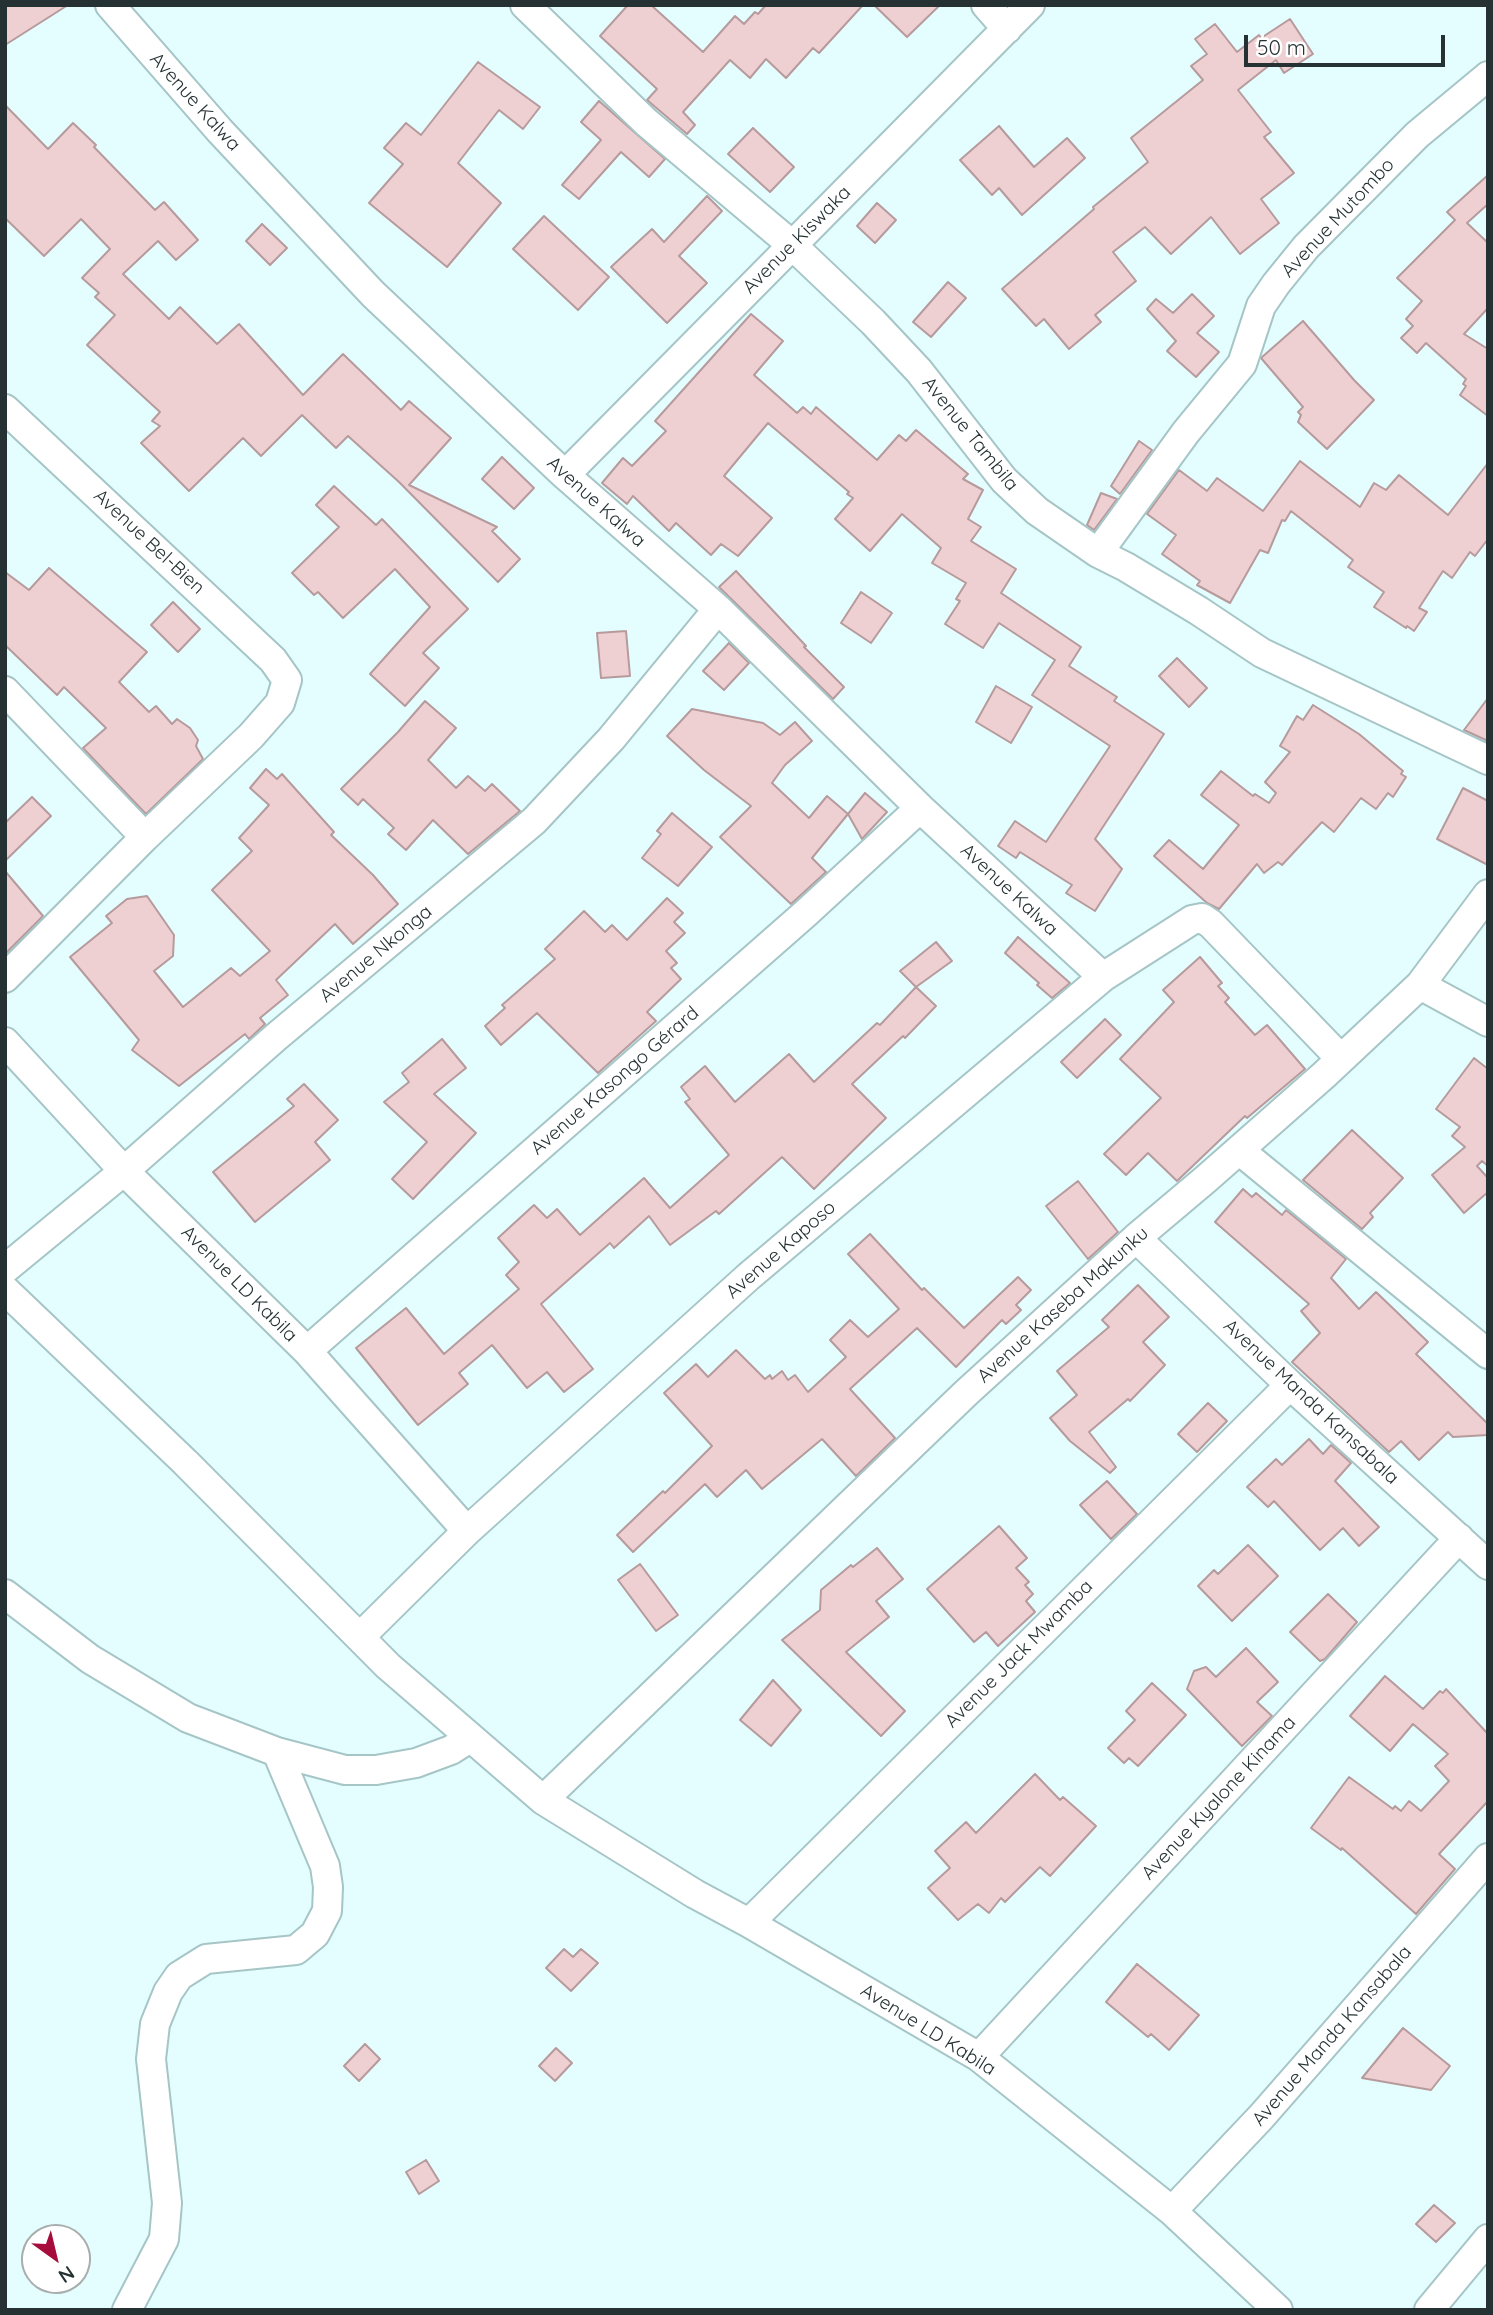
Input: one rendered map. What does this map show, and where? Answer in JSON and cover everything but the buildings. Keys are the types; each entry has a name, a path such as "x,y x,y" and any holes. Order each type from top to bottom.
{"street":[{"name":"Avenue Kalwa","path":"110,5 220,131 373,294 565,475 718,609 920,808 1104,977"},
{"name":"Avenue Tambila","path":"525,5 646,122 792,245 873,322 919,371 1004,480 1037,511 1098,553 1199,611 1262,653 1488,760"},
{"path":"986,5 1007,29"},
{"name":"Avenue Kiswaka","path":"565,475 1030,5"},
{"name":"Avenue Mutombo","path":"1098,553 1186,432 1242,364 1262,306 1306,247 1417,135 1488,76"},
{"name":"Avenue Bel-Bien","path":"5,409 273,660 287,680 280,703 265,720 145,837"},
{"name":"Avenue Nkonga","path":"5,1269 124,1171 276,1037 534,821 611,739 718,609"},
{"path":"5,691 145,837 5,978"},
{"name":"Avenue Kasongo Gérard","path":"307,1351 806,913 920,808"},
{"name":"Avenue Kaseba Makunku","path":"543,1800 966,1393 1136,1238 1341,1059 1420,985 1488,894"},
{"name":"Avenue Kaposo","path":"360,1637 467,1531 748,1277 1104,977 1192,920 1202,918 1211,924 1341,1059"},
{"path":"1420,985 1488,1022"},
{"name":"Avenue LD Kabila","path":"5,1042 124,1171 307,1351 467,1531"},
{"path":"1239,1150 1488,1354"},
{"name":"Avenue Manda Kansabala","path":"1136,1238 1290,1385 1488,1565"},
{"name":"Avenue LD Kabila","path":"5,1290 185,1462 388,1665 543,1800 695,1894 979,2057 1172,2211 1278,2310"},
{"name":"Avenue Jack Mwamba","path":"748,1923 1290,1385"},
{"name":"Avenue Kyalone Kinama","path":"979,2057 1459,1538"},
{"path":"5,1594 90,1658 188,1718 277,1752 345,1770 376,1770 416,1763 451,1750 470,1738"},
{"path":"128,2310 164,2238 167,2203 151,2059 155,2024 168,1992 179,1976 206,1959 296,1950 315,1934 327,1911 325,1866 277,1752"},
{"name":"Avenue Manda Kansabala","path":"1172,2211 1270,2107 1488,1858"},
{"path":"1430,2310 1488,2239"}]}
